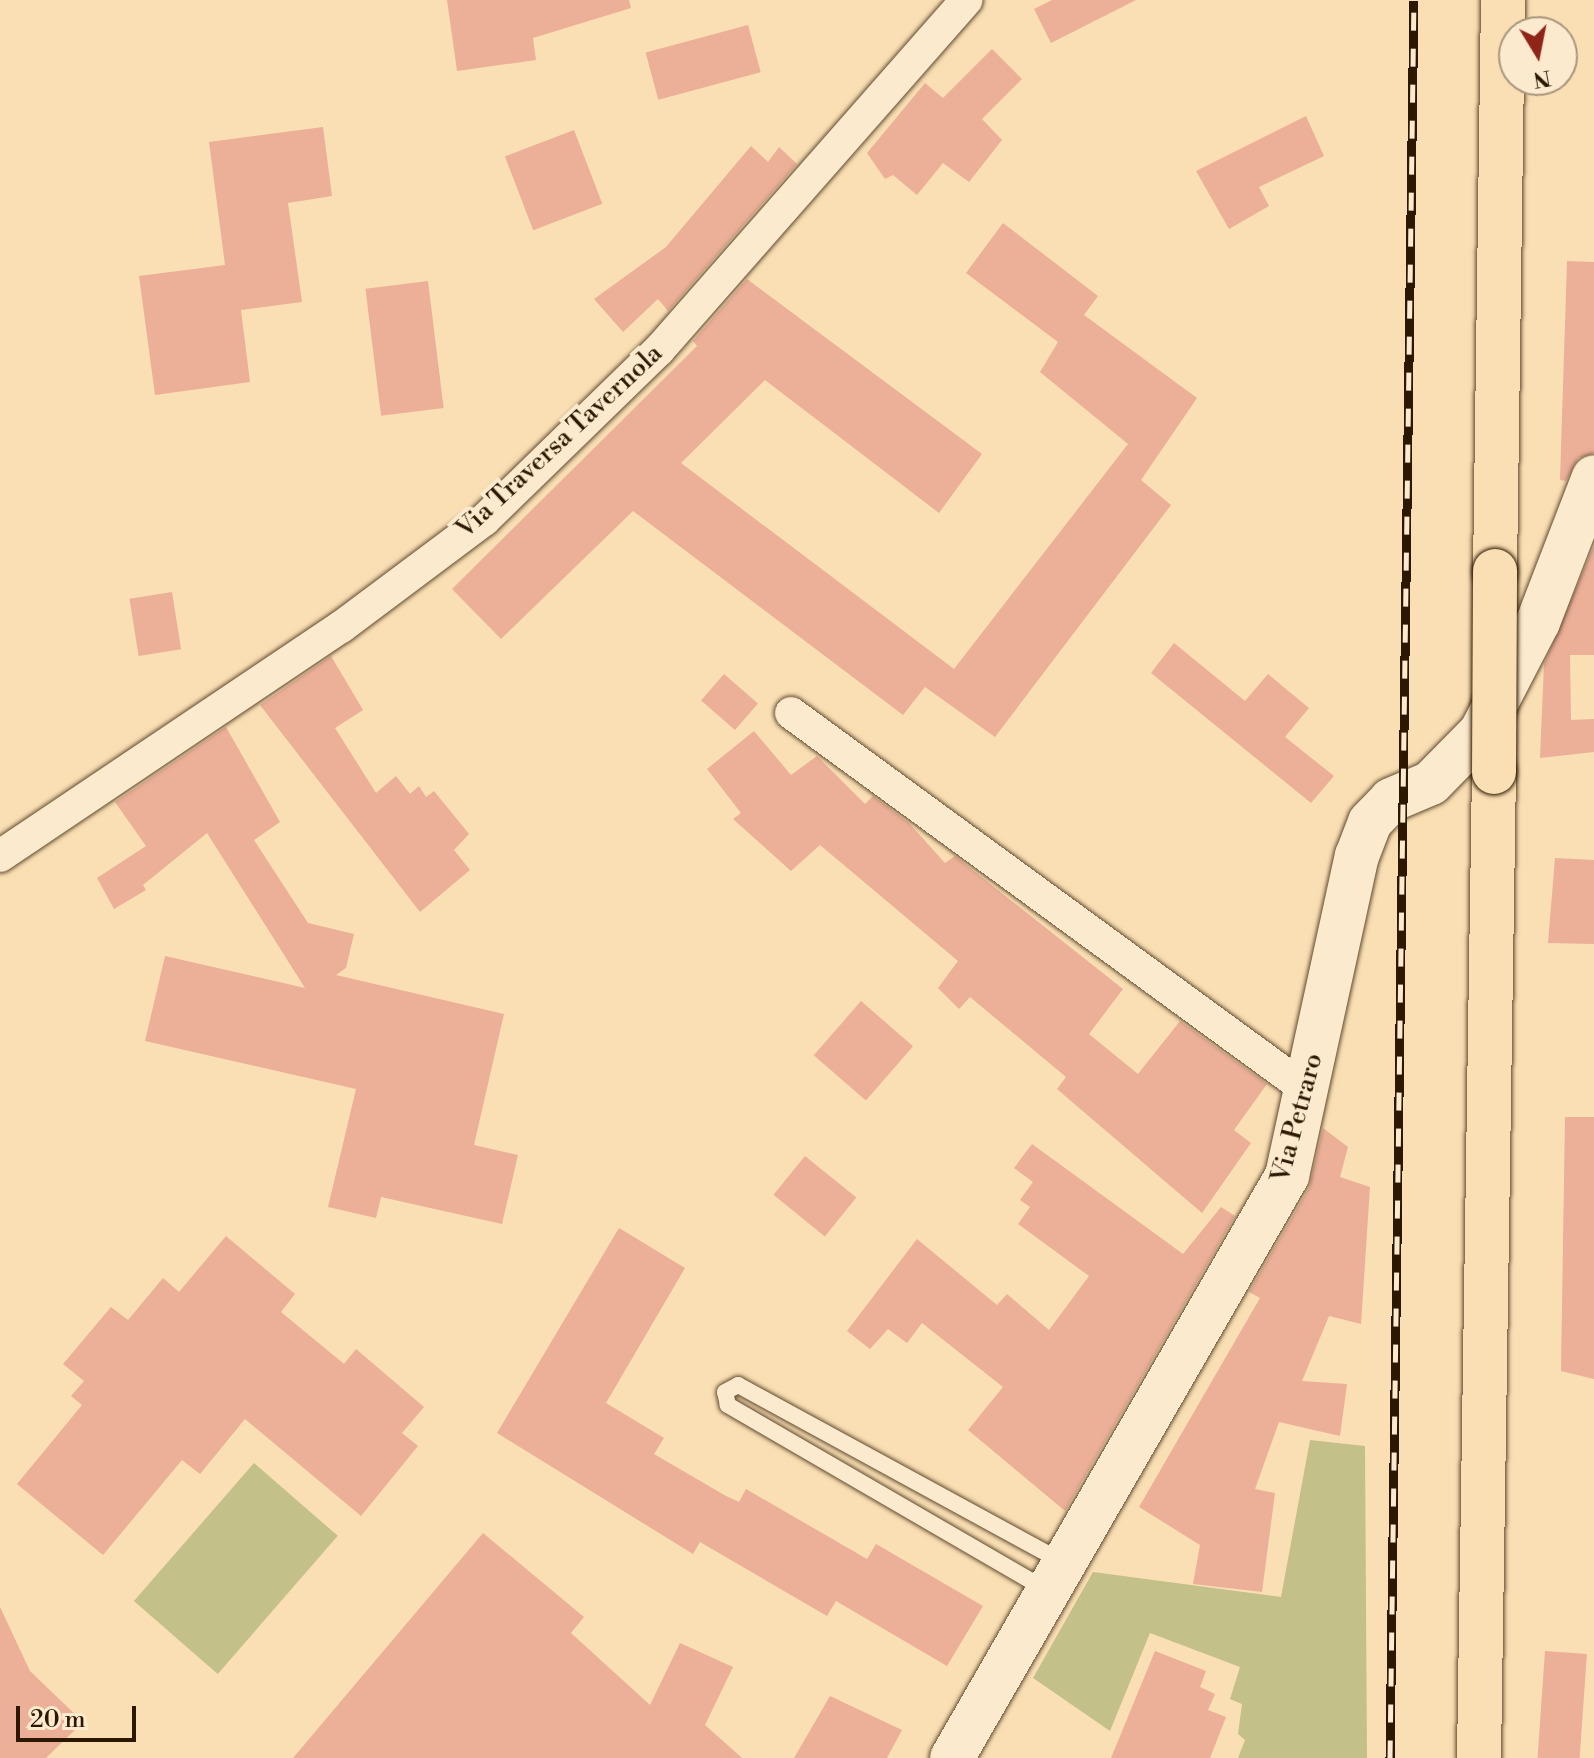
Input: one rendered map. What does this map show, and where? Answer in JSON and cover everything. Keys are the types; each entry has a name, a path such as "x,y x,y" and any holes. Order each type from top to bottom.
{"highway":[{"path":"1479,1758 1503,0"}],"street":[{"name":"Via Traversa Tavernola","path":"0,856 341,627 484,520 659,350 967,0"},
{"name":"Via Petraro","path":"952,1758 1287,1176 1357,856 1370,822 1391,800 1439,776 1488,721 1538,622 1594,477"},
{"path":"791,713 1307,1090"}],"lane":[{"path":"738,1385 1056,1577 728,1405 725,1392 738,1385"}],"shaded area":[{"path":"1310,1440 1365,1446 1367,1758 1238,1758 1245,1740 1238,1734 1242,1704 1230,1699 1240,1667 1150,1633 1110,1731 1033,1678 1093,1572 1281,1597"},
{"path":"254,1463 338,1536 218,1674 134,1601"}],"building":[{"path":"447,0 629,0 631,8 533,38 536,60 457,71"},
{"path":"1052,0 1136,0 1051,43 1034,9"},
{"path":"748,25 761,72 658,100 646,52"},
{"path":"992,49 1022,79 982,119 1002,140 969,182 943,163 917,195 893,175 885,179 867,153 925,83 943,98"},
{"path":"1306,116 1324,156 1259,187 1269,206 1229,229 1196,171"},
{"path":"323,127 332,196 288,203 302,302 241,310 250,382 155,395 139,276 225,265 209,142"},
{"path":"574,130 602,204 533,230 505,157"},
{"path":"751,146 768,162 779,147 797,164 668,311 658,299 623,332 594,299 666,247"},
{"path":"1003,223 1098,296 1084,315 1197,398 1141,480 1171,505 995,737 925,687 903,715 633,511 501,639 452,589 697,346 693,341 747,279 982,454 939,513 765,380 681,463 954,669 1128,444 1040,372 1058,342 966,273"},
{"path":"1567,261 1594,262 1594,453 1578,458 1566,481 1560,480"},
{"path":"428,281 444,408 381,416 365,289"},
{"path":"1594,546 1594,655 1570,655 1571,720 1594,719 1594,752 1540,758 1544,664"},
{"path":"172,592 181,649 139,656 130,599"},
{"path":"1174,643 1245,701 1268,674 1309,708 1285,737 1334,776 1311,803 1151,673"},
{"path":"331,656 363,710 335,728 376,793 396,776 410,794 419,786 426,797 434,791 469,834 454,850 470,870 420,912 260,705"},
{"path":"724,674 758,704 735,730 701,700"},
{"path":"226,727 280,822 254,840 308,923 354,934 346,968 336,975 504,1014 474,1145 518,1155 502,1224 381,1197 376,1218 328,1207 356,1089 145,1041 165,956 305,988 207,833 143,885 146,890 114,909 97,878 146,846 115,802"},
{"path":"754,731 791,775 817,756 865,804 873,796 909,823 945,863 955,856 1123,989 1089,1034 1138,1074 1180,1021 1267,1084 1234,1130 1251,1143 1202,1213 1057,1089 1066,1077 970,997 959,1009 938,988 958,961 820,845 791,871 733,819 741,813 707,769"},
{"path":"1555,858 1594,860 1594,944 1548,943"},
{"path":"861,1001 913,1046 866,1101 814,1055"},
{"path":"1565,1117 1594,1117 1594,1379 1561,1371"},
{"path":"1323,1128 1348,1147 1340,1177 1370,1187 1361,1324 1329,1316 1302,1381 1347,1384 1340,1436 1279,1422 1255,1489 1275,1493 1262,1592 1193,1584 1200,1545 1139,1507 1260,1298 1249,1292 1309,1188"},
{"path":"1032,1144 1183,1254 1221,1207 1235,1216 1065,1511 968,1430 1003,1387 922,1323 907,1343 888,1329 870,1349 847,1331 917,1239 997,1305 1007,1294 1049,1330 1089,1276 1018,1224 1030,1207 1020,1200 1033,1182 1014,1168"},
{"path":"805,1156 856,1198 825,1236 774,1195"},
{"path":"619,1228 685,1268 606,1403 664,1438 654,1454 726,1496 739,1502 746,1489 867,1559 876,1544 983,1606 947,1666 836,1601 827,1616 700,1542 693,1554 497,1433"},
{"path":"226,1236 295,1294 281,1312 344,1364 356,1349 424,1407 402,1433 418,1446 361,1516 245,1419 200,1474 182,1460 103,1555 17,1484 82,1405 71,1396 84,1381 63,1364 111,1307 128,1320 163,1278 179,1292"},
{"path":"483,1533 584,1617 571,1633 650,1705 680,1643 733,1667 705,1725 742,1758 293,1758"},
{"path":"0,1607 30,1671 83,1722 46,1758 0,1758"},
{"path":"1155,1651 1206,1671 1200,1687 1215,1694 1208,1710 1226,1717 1210,1758 1111,1758"},
{"path":"1545,1651 1587,1654 1580,1758 1538,1758"},
{"path":"830,1696 902,1730 887,1758 794,1758"}],"railway":[{"path":"1390,1758 1414,0"}]}
